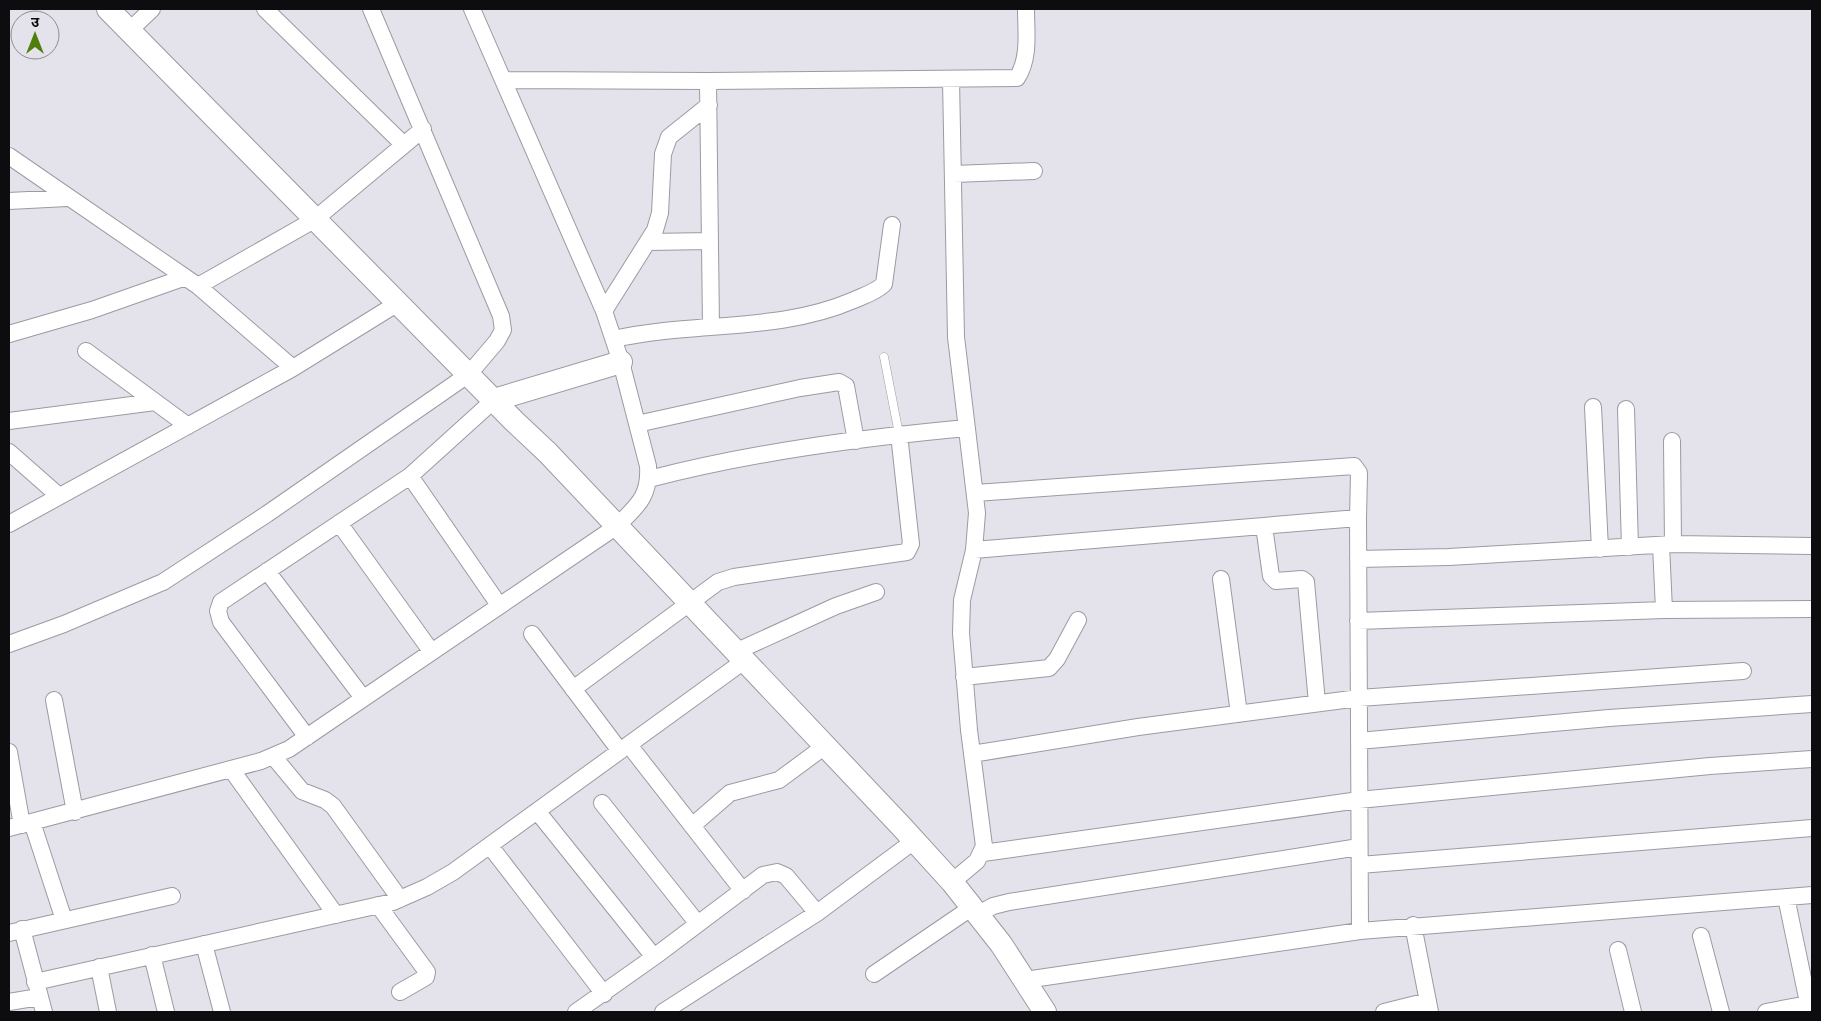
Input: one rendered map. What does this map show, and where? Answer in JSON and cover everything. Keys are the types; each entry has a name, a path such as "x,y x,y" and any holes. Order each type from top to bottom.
{"main road":[{"path":"108,9 314,220 548,453 914,841 952,882 1001,944 1025,980 1038,1010"},
{"path":"494,400 624,371"}],"street":[{"path":"129,31 152,9"},
{"path":"265,9 404,145"},
{"path":"9,644 64,624 163,582 267,514 469,374 497,341 502,330 501,316 371,9"},
{"path":"21,825 75,812 273,756 307,736 617,526 641,502 649,479 648,466 614,339 604,311 472,9"},
{"path":"504,80 708,81 1017,78 1026,57 1026,9"},
{"path":"951,80 956,337 977,513 974,550 962,600 961,616 964,677 984,846 983,853 977,861 952,882"},
{"path":"708,81 711,327"},
{"path":"604,311 655,230 660,213 665,145 669,137 679,127 709,105"},
{"path":"198,286 314,220 423,129"},
{"path":"9,156 182,278 198,286 293,368"},
{"path":"954,174 1034,171"},
{"path":"9,201 67,198"},
{"path":"614,339 648,331 759,324 797,318 844,304 878,289 886,278 892,226"},
{"path":"648,242 710,241"},
{"path":"9,334 92,310 182,278"},
{"path":"9,524 293,368 398,303"},
{"path":"86,352 188,426"},
{"path":"637,424 800,388 838,382 846,386 856,441"},
{"path":"307,736 222,622 218,611 222,602 410,476 494,400"},
{"path":"9,421 155,402"},
{"path":"1593,407 1600,549"},
{"path":"1626,409 1630,547"},
{"path":"649,479 752,455 899,434 967,428"},
{"path":"573,689 688,602 718,582 734,577 907,552 911,544 899,434"},
{"path":"1664,610 1672,441"},
{"path":"9,452 59,496"},
{"path":"975,494 1354,466 1359,473 1360,931"},
{"path":"410,476 499,605"},
{"path":"974,550 1358,518"},
{"path":"339,523 431,652"},
{"path":"1264,526 1271,576 1276,581 1302,579 1306,582 1317,704"},
{"path":"1358,558 1449,557 1667,545 1812,546"},
{"path":"266,571 363,698"},
{"path":"1221,579 1239,714"},
{"path":"9,1002 39,997 99,967 336,915 400,899 445,877 490,846 624,748 740,656 836,606 876,592"},
{"path":"1358,621 1664,610 1812,609"},
{"path":"964,677 1049,668 1057,659 1078,620"},
{"path":"532,634 573,689 692,826 743,891"},
{"path":"972,754 1138,727 1359,698 1743,671"},
{"path":"54,700 75,812"},
{"path":"1359,741 1609,718 1812,704"},
{"path":"692,826 730,793 778,780 825,746"},
{"path":"9,752 21,825 64,920"},
{"path":"273,756 302,791 325,800 333,806 400,899"},
{"path":"983,853 1359,800 1710,766 1812,759"},
{"path":"231,769 336,915"},
{"path":"602,803 698,924"},
{"path":"538,811 654,957"},
{"path":"1360,865 1812,828"},
{"path":"663,1012 817,913 914,841"},
{"path":"490,846 604,994"},
{"path":"874,974 974,911 1009,902 1359,846"},
{"path":"576,1012 604,994 763,875 776,872 786,876 817,913"},
{"path":"1025,980 1413,925 1812,895"},
{"path":"39,997 16,931 172,896"},
{"path":"1766,1012 1809,1008 1786,897"},
{"path":"378,905 427,972 426,977 400,992"},
{"path":"1384,1012 1429,1006 1413,925"},
{"path":"1701,936 1721,1012"},
{"path":"204,944 222,1012"},
{"path":"1618,950 1632,1012"},
{"path":"152,955 166,1012"},
{"path":"99,967 108,1012"}],"lane":[{"path":"884,357 899,434"}]}
